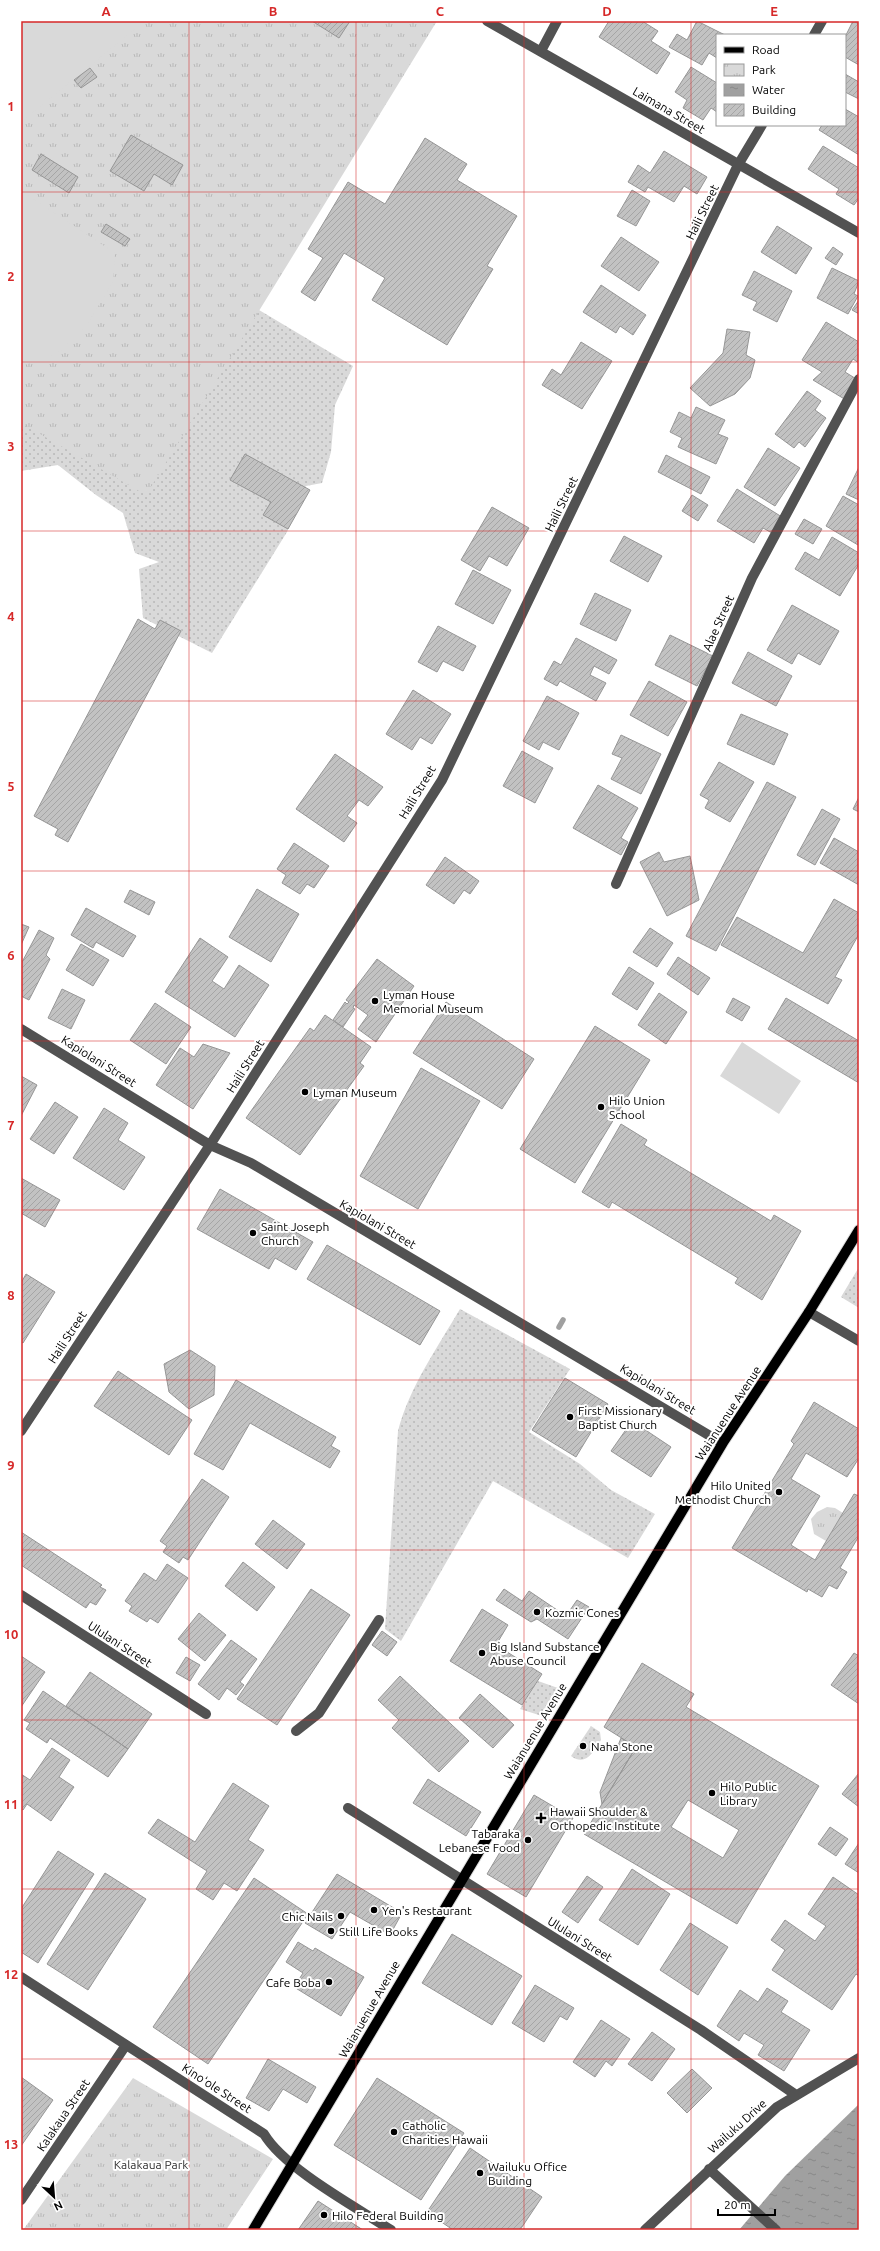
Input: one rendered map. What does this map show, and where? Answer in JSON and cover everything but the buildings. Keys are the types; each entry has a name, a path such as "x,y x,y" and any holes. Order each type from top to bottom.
{"main road":[{"name":"Waianuenue Avenue","path":"253,2230 722,1443 810,1312 859,1230"}],"street":[{"name":"Laimana Street","path":"487,21 859,233"},
{"path":"541,51 557,21"},
{"path":"815,34 822,21"},
{"name":"Haili Street","path":"21,1431 210,1145 442,780 738,165 761,126"},
{"name":"Alae Street","path":"616,884 752,578 859,379"},
{"name":"Kapiolani Street","path":"21,1029 210,1145 251,1163 722,1443"},
{"path":"810,1312 859,1342"},
{"name":"Ululani Street","path":"21,1595 206,1714"},
{"path":"296,1731 319,1712 379,1620"},
{"name":"Ululani Street","path":"348,1808 701,2030 796,2095"},
{"name":"Kinoʻole Street","path":"21,1977 264,2134 271,2145 292,2164 391,2230"},
{"name":"Kalakaua Street","path":"21,2200 126,2045"},
{"name":"Wailuku Drive","path":"645,2230 777,2107 859,2058"},
{"path":"709,2169 750,2208 776,2230"}],"green space":[{"path":"21,21 437,21 146,495 21,423"},
{"path":"21,21 145,21 22,121"},
{"path":"21,191 115,253 113,282 88,323 62,350 50,357 21,366"},
{"path":"140,239 353,366 335,405 331,452 322,483 306,486 287,532 212,653 143,618 139,569 159,562 135,553 123,513 96,495 58,465 21,471 21,366"},
{"path":"742,1042 801,1081 779,1114 720,1076"},
{"path":"859,1267 859,1308 841,1297"},
{"path":"460,1309 570,1369 529,1432 580,1464 611,1490 655,1514 628,1558 493,1481 401,1641 385,1629 398,1431 416,1384"},
{"path":"827,1507 835,1508 843,1513 826,1541 814,1534 811,1519 817,1512"},
{"path":"538,1681 558,1688 542,1716 520,1709"},
{"path":"591,1726 600,1732 601,1740 589,1757 581,1760 576,1759 571,1756"},
{"name":"Kalakaua Park","path":"133,2078 273,2159 226,2230 23,2230"}],"water":[{"path":"859,2104 859,2230 739,2230 785,2176"}],"waterway":[{"path":"559,1327 563,1320"}],"place":[{"name":"Lyman House Memorial Museum","path":"375,1001"},
{"name":"Lyman Museum","path":"305,1092"},
{"name":"Hilo Union School","path":"601,1107"},
{"name":"Saint Joseph Church","path":"253,1233"},
{"name":"First Missionary Baptist Church","path":"570,1417"},
{"name":"Hilo United Methodist Church","path":"779,1492"},
{"name":"Kozmic Cones","path":"537,1612"},
{"name":"Big Island Substance Abuse Council","path":"482,1653"},
{"name":"Naha Stone","path":"583,1746"},
{"name":"Hilo Public Library","path":"712,1793"},
{"name":"Hawaii Shoulder & Orthopedic Institute","path":"541,1818"},
{"name":"Tabaraka Lebanese Food","path":"528,1840"},
{"name":"Yen's Restaurant","path":"374,1910"},
{"name":"Chic Nails","path":"341,1916"},
{"name":"Still Life Books","path":"331,1931"},
{"name":"Cafe Boba","path":"329,1982"},
{"name":"Catholic Charities Hawaii","path":"394,2132"},
{"name":"Wailuku Office Building","path":"480,2173"},
{"name":"Hilo Federal Building","path":"324,2215"}]}
